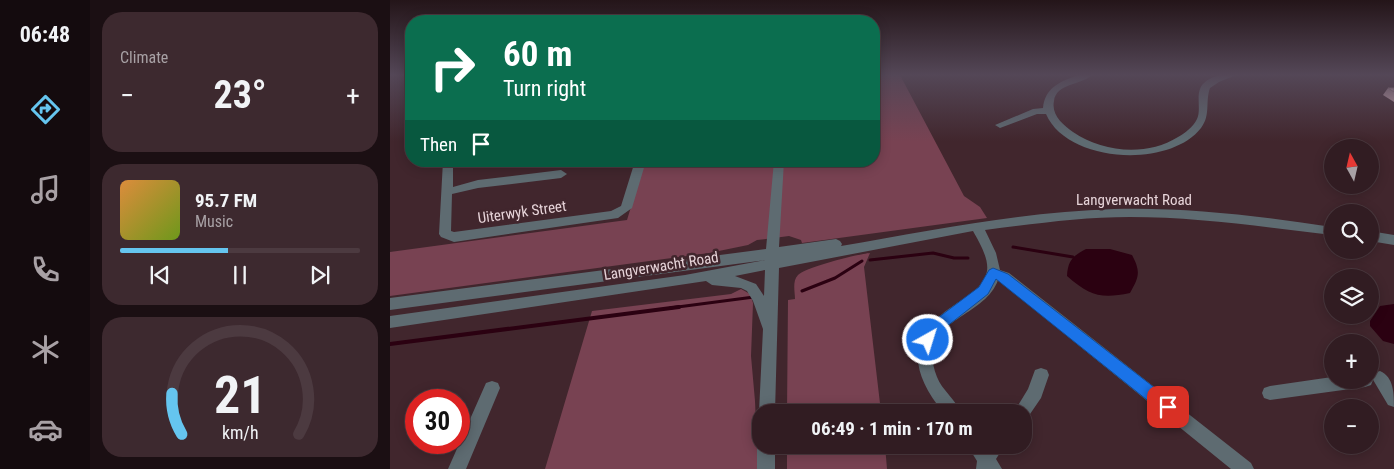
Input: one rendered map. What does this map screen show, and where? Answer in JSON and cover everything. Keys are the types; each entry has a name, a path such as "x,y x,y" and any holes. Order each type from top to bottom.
{"street":[{"path":"1053,97 1049,111 1056,123 1084,143 1099,149 1138,152 1156,150 1183,139 1204,114 1204,97"},
{"path":"1000,125 1036,111 1049,111"},
{"name":"Uiterwyk Street","path":"448,167 445,234 454,237 607,217 626,208 639,167"},
{"path":"767,404 779,167"},
{"path":"446,192 478,184 561,174"},
{"name":"Langverwacht Road","path":"390,322 685,280 774,258 914,232 936,232 1038,218 1130,213 1211,217 1324,230"},
{"path":"947,404 930,381 925,364 925,348 936,327 983,290 993,273 990,256 977,226"},
{"path":"1379,236 1394,236"},
{"path":"1379,237 1394,240"},
{"name":"Langverwacht Road","path":"390,304 668,268 774,258"},
{"path":"993,273 1004,277 1245,469"},
{"path":"685,280 735,281 750,285 756,290 770,334"},
{"path":"1027,404 1035,393 1040,375"},
{"path":"1379,381 1394,400"},
{"path":"1270,393 1324,385"},
{"path":"457,469 492,388"},
{"path":"766,454 766,469"}],"shaded area":[{"path":"880,97 912,97 964,196 980,207 987,218 802,243 801,240 789,236 757,240 748,245 709,253 390,296 390,252 627,220 643,167 880,167"},
{"path":"1086,249 1110,249 1132,255 1138,274 1130,293 1103,296 1089,292 1067,276 1072,259"},
{"path":"870,253 864,267 880,404 787,404 788,300 795,299 794,283 796,277 803,272 844,258"},
{"path":"741,289 750,294 753,303 751,356 755,404 752,404 752,454 757,454 758,469 545,469 592,311 731,294"},
{"path":"1394,304 1394,344 1383,341 1379,334 1370,326 1370,324 1379,324 1380,306"},
{"path":"787,454 886,454 887,469 787,469"}],"waterway":[{"path":"1013,247 1073,257"},
{"path":"870,260 933,253 954,258 968,258"},
{"path":"802,291 835,278 862,261"},
{"path":"670,308 754,297"},
{"path":"390,344 679,307"}],"route":[{"path":"928,340 936,327 983,290 989,283 993,273 1004,277 1168,407"}]}
